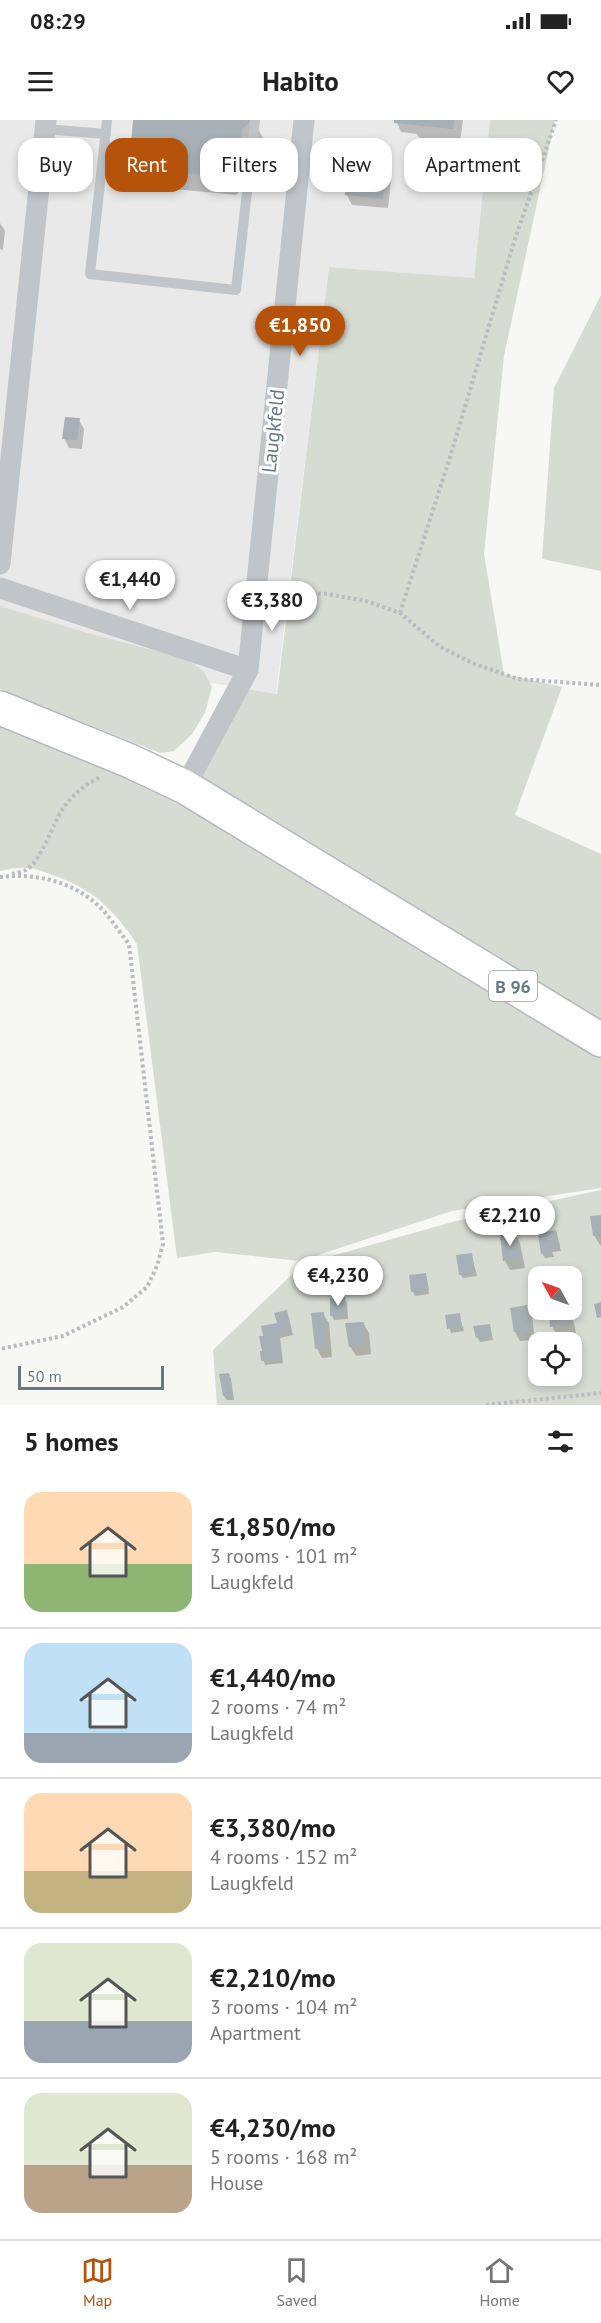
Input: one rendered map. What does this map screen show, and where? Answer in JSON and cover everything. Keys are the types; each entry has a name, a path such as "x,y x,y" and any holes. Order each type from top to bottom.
{"main road":[{"name":"B 96","path":"0,708 130,761 185,787 601,1040"}],"street":[{"name":"Laugkfeld","path":"185,787 248,670 304,120"},
{"path":"0,564 46,124"},
{"path":"0,588 248,670"}],"lane":[{"path":"107,120 90,274 236,290 255,120"},
{"path":"46,124 106,134"}],"path":[{"path":"400,613 451,454 514,242 556,120"},
{"path":"257,590 327,594 366,601 400,613 439,646 472,663 518,679 601,685"},
{"path":"8,876 26,870 34,862 62,810 72,797 86,784 130,761"},
{"path":"0,877 26,875 51,880 74,889 92,900 129,944 163,1244 157,1266 147,1287 123,1307 63,1336 0,1349"},
{"path":"486,1405 601,1393"}],"shaded area":[{"path":"0,120 490,120 488,138 404,138 404,192 483,192 474,278 329,267 276,694 207,682 0,615"},
{"path":"490,120 555,120 542,180 542,138 488,138"},
{"path":"483,192 539,192 504,356 484,554 504,674 562,687 515,815 601,854 601,1029 194,782 241,688 277,694 329,267 474,278"},
{"path":"601,295 601,571 542,559 554,388"},
{"path":"0,606 84,632 187,659 204,672 212,687 205,713 192,734 174,751 160,753 0,689"},
{"path":"0,715 113,767 429,947 601,1049 601,1188 452,1211 300,1261 215,1252 177,1258 137,944 112,912 84,889 36,869 17,868 0,871"},
{"path":"601,1190 601,1405 217,1405 213,1350 303,1264 456,1221"}],"building":[{"path":"133,120 252,120 242,129 241,138 200,138 200,175 188,173 188,138 132,138"},
{"path":"394,120 454,120 453,129 394,123"},
{"path":"345,192 384,192 383,199 345,195"},
{"path":"65,417 80,418 77,440 62,439"},
{"path":"601,1215 601,1235 593,1236 590,1216"},
{"path":"556,1230 560,1246 551,1248 553,1252 541,1254 538,1234"},
{"path":"516,1232 520,1258 503,1261 500,1235"},
{"path":"472,1253 475,1272 459,1275 456,1255"},
{"path":"426,1273 429,1290 411,1292 409,1275"},
{"path":"345,1297 346,1315 330,1316 330,1298"},
{"path":"601,1302 601,1317 597,1318 594,1304"},
{"path":"527,1305 531,1330 514,1332 510,1308"},
{"path":"287,1310 292,1331 279,1334 281,1359 261,1361 259,1336 263,1336 261,1326 277,1323 274,1313"},
{"path":"324,1312 327,1348 315,1349 311,1313"},
{"path":"460,1313 462,1327 447,1329 445,1315"},
{"path":"550,1320 571,1320 572,1324 550,1327"},
{"path":"364,1322 366,1344 349,1347 345,1323"},
{"path":"490,1324 492,1336 476,1338 473,1326"},
{"path":"229,1373 233,1397 223,1396 219,1374"}]}
